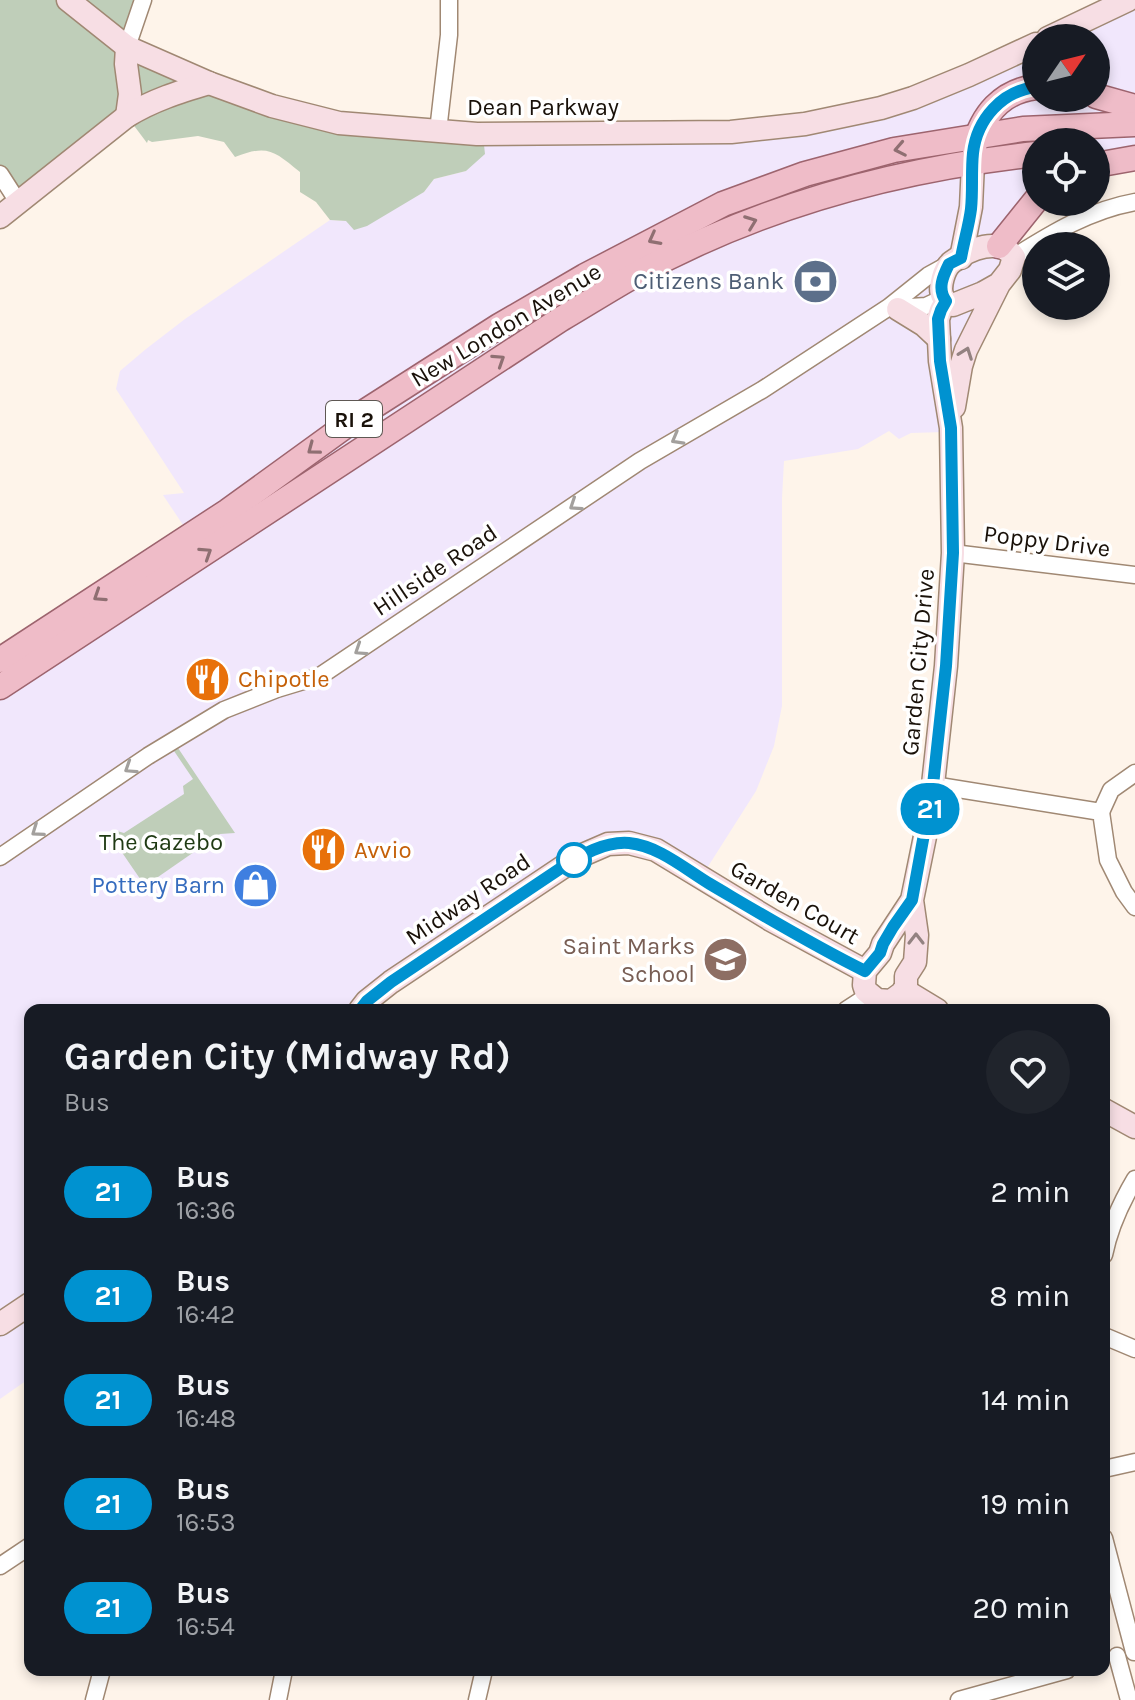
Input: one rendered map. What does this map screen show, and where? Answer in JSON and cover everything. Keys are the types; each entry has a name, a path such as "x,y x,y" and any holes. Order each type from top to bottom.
{"main road":[{"path":"973,163 977,135 988,113 1004,98 1022,90"},
{"path":"1110,100 1135,107"},
{"name":"RI 2","path":"977,135 1023,129 1135,124"},
{"name":"New London Avenue","path":"0,660 217,518 366,411 499,326 611,262 690,220 764,188 894,150 977,135"},
{"path":"1110,153 1135,156"},
{"name":"RI 2","path":"973,163 1022,156"},
{"path":"1110,162 1135,156"},
{"name":"New London Avenue","path":"0,687 561,319 636,275 713,238 791,207 871,183 973,163"},
{"path":"1007,252 1027,216"}],"street":[{"name":"Dean Parkway","path":"68,0 127,47 209,83 272,106 339,123 477,134 731,132 805,124 881,108 942,87 1022,50"},
{"path":"127,116 130,94 127,47 143,0"},
{"path":"438,131 449,35 449,0"},
{"path":"1077,24 1128,0"},
{"path":"0,217 127,116 168,95 209,83"},
{"name":"Garden City Drive","path":"901,994 915,962 917,935 912,900 933,785 946,666 953,553 951,428 940,361 938,319 945,300 941,288 955,261 971,207 973,163"},
{"path":"0,174 18,202"},
{"path":"955,261 983,247 1007,252 1109,208 1135,202"},
{"name":"Garden City Drive","path":"951,428 966,350 999,284 1010,270 1007,252"},
{"name":"Hillside Road","path":"0,857 136,764 224,710 320,676 631,466 894,308 929,275 955,261"},
{"path":"945,300 953,305 999,284"},
{"name":"Hillside Road","path":"894,308 926,306 945,300"},
{"path":"894,308 924,325 939,339"},
{"name":"Poppy Drive","path":"953,553 1135,575"},
{"path":"1135,773 1111,790 1101,812 1108,860 1135,907"},
{"path":"933,785 1101,812"},
{"name":"Midway Road","path":"365,1004 391,982 578,857 608,844 629,843 656,850 700,878"},
{"name":"Garden Court","path":"700,878 826,951 870,966"},
{"name":"Garden City Drive","path":"870,966 912,900"},
{"path":"901,994 901,966 896,961 889,959 870,966 864,985 869,995 884,1002 901,994 924,1004"},
{"path":"855,1004 869,995"},
{"path":"1110,1113 1135,1127"},
{"path":"1110,1235 1135,1179"},
{"path":"0,1324 24,1308"},
{"path":"1110,1339 1135,1349"},
{"path":"1110,1468 1135,1462"},
{"path":"0,1566 24,1550"},
{"path":"1110,1577 1129,1700"},
{"path":"94,1700 100,1676"},
{"path":"278,1700 283,1676"},
{"path":"477,1700 483,1676"},
{"path":"959,1700 1045,1676"}],"shaded area":[{"path":"1135,0 1135,155 1110,163 1110,128 1022,128 1022,216 945,432 911,433 899,439 889,431 858,449 784,461 782,706 774,746 756,791 702,876 633,846 610,848 372,1004 24,1004 24,1382 0,1399 0,671 191,537 163,495 184,493 116,389 120,371 185,319 330,220 346,221 424,192 434,179 466,171 483,136 861,115 1022,51 1022,112 1110,112 1110,24 1081,24"}],"green space":[{"path":"0,0 144,0 129,45 253,99 483,136 485,154 466,171 434,179 424,192 367,226 354,230 346,221 330,220 316,202 300,192 300,172 277,155 263,150 235,157 224,142 198,136 148,140 147,143 129,119 25,198 0,172"},
{"name":"The Gazebo","path":"178,748 235,833 220,834 145,886 110,835 117,831 124,833 184,794 183,786 193,779 174,751"}],"bus line":[{"name":"21","path":"365,1004 391,982 561,868 608,844 629,843 656,850 837,957 865,971 875,961 912,900 930,812 946,666 953,553 951,428 940,361 938,319 946,301 941,288 949,264 961,258 971,207 973,154 981,125 997,104 1022,90"}],"place":[{"name":"Citizens Bank","path":"815,281"},
{"name":"Chipotle","path":"207,679"},
{"name":"Avvio","path":"323,850"},
{"name":"Pottery Barn","path":"256,885"},
{"name":"Saint Marks School","path":"726,960"}]}
